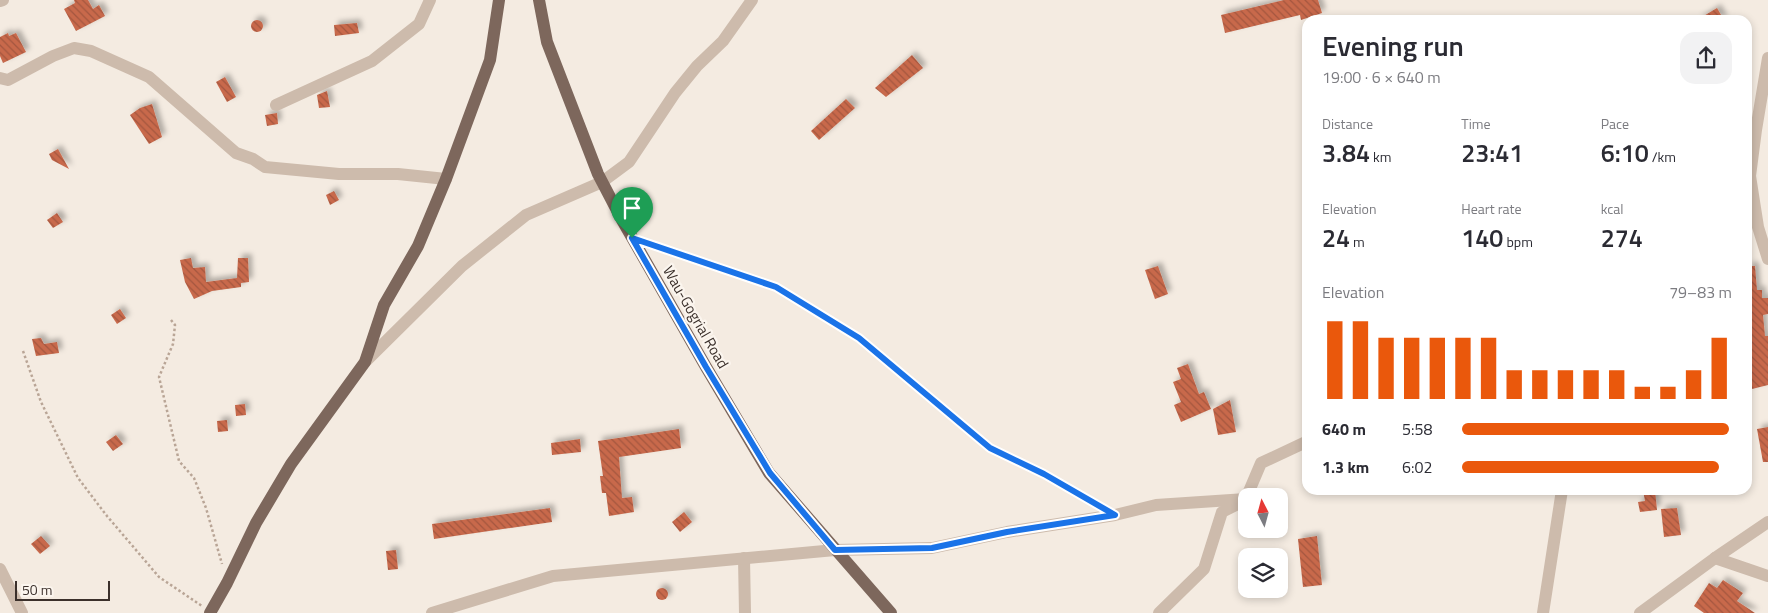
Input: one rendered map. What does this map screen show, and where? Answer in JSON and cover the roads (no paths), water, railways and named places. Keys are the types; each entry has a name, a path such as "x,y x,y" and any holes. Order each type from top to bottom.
{"main road":[{"path":"210,613 256,523 291,464 365,362 384,305 418,246 446,179 490,60 499,0"},
{"name":"Wau-Gogrial Road","path":"539,0 547,42 602,182 706,367 770,473 891,613"}],"street":[{"path":"276,104 372,61 419,24 430,0"},
{"path":"365,362 462,266 526,215 602,182 629,162 675,93 697,66 723,41 752,0"},
{"path":"0,78 8,80 53,56 74,48 91,51 149,77 236,153 253,159 265,167 339,174 398,174 446,179"},
{"path":"1752,161 1768,58"},
{"path":"1752,189 1758,227 1768,258"},
{"path":"1251,488 1261,462 1302,444"},
{"path":"1543,613 1561,495"},
{"path":"432,613 554,576 835,550 932,548 1007,532 1115,515 1156,505 1238,499"},
{"path":"1159,613 1204,569 1222,512 1238,503"},
{"path":"1640,613 1768,522"},
{"path":"744,558 745,613"},
{"path":"1715,558 1768,576"},
{"path":"0,568 22,613"}]}
